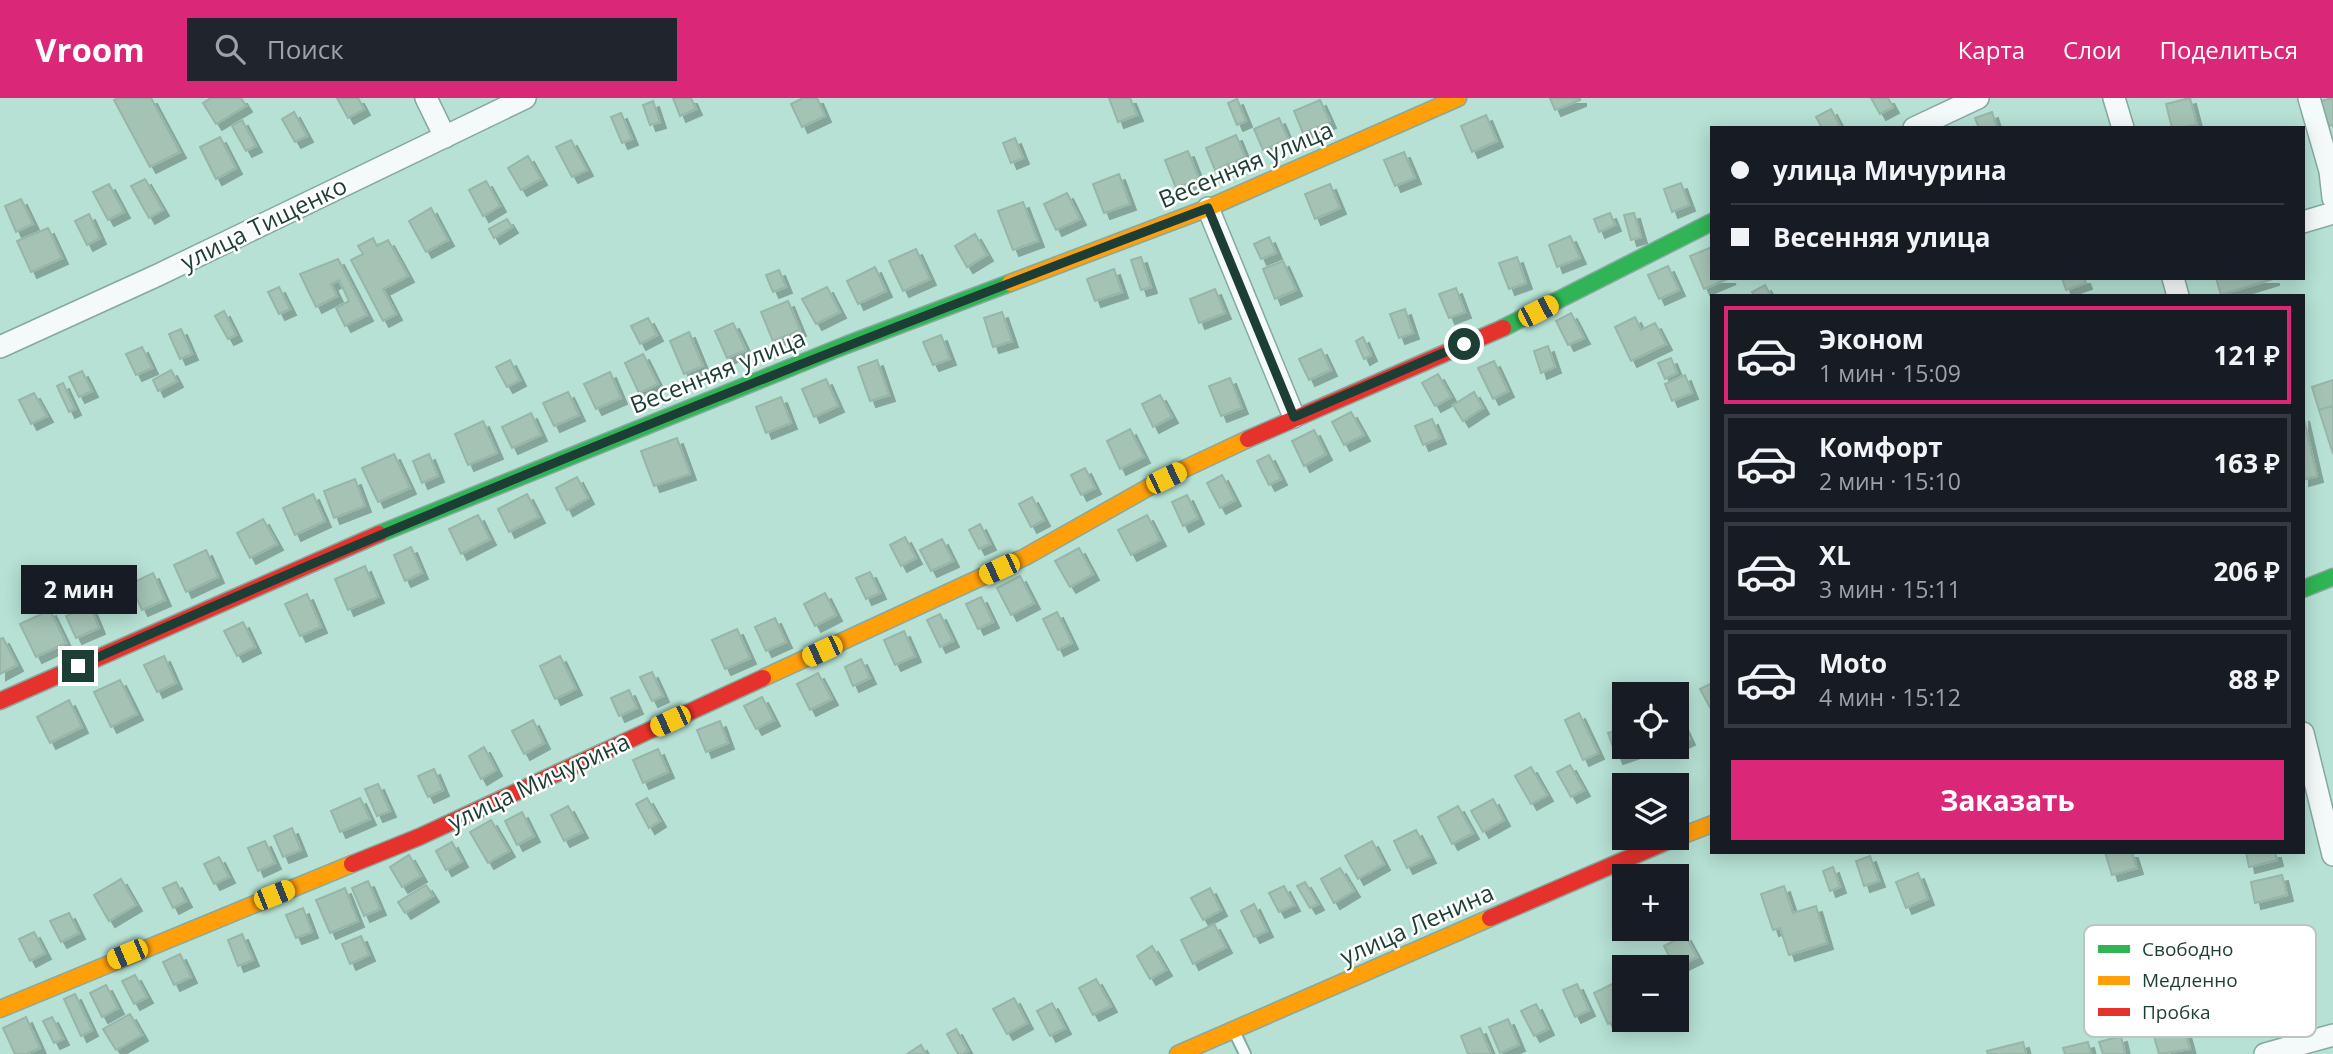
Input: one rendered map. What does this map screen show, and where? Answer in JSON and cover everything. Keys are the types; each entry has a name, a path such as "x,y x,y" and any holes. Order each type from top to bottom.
{"street":[{"path":"425,98 445,137"},
{"name":"улица Тищенко","path":"0,346 526,98"},
{"name":"Весенняя улица","path":"0,701 255,587 536,469 846,345 1208,208 1458,98"},
{"path":"1918,126 1978,98"},
{"path":"2114,98 2122,126"},
{"path":"2309,98 2330,171 2333,198"},
{"path":"1208,208 1294,417"},
{"path":"2305,221 2333,213"},
{"name":"улица Мичурина","path":"0,1009 152,943 419,837 1025,557 1166,478 1294,417 1513,324 1710,223"},
{"path":"2305,588 2333,577"},
{"path":"2305,741 2333,855"},
{"name":"улица Ленина","path":"1689,833 1710,825"},
{"name":"улица Ленина","path":"1178,1054 1648,850"},
{"path":"2265,1054 2333,1035"}],"lane":[{"path":"1234,1030 1245,1054"}],"building":[{"path":"151,98 180,152 150,167 114,100"},
{"path":"211,98 241,98 246,106 216,124 203,103"},
{"path":"337,98 358,98 364,109 348,118"},
{"path":"673,98 691,98 696,109 680,116"},
{"path":"803,98 817,98 825,116 802,127 791,104"},
{"path":"1109,98 1130,98 1137,115 1118,122"},
{"path":"1550,98 1580,98 1580,100 1555,110"},
{"path":"1871,98 1888,98 1893,107 1880,114"},
{"path":"2190,98 2197,125 2172,126 2166,104"},
{"path":"2333,98 2333,125 2329,126 2321,101"},
{"path":"1237,99 1246,121 1237,125 1228,103"},
{"path":"1320,100 1330,122 1303,133 1294,111"},
{"path":"653,101 660,122 650,125 643,105"},
{"path":"1831,109 1840,126 1821,126 1816,117"},
{"path":"294,112 307,136 295,142 282,119"},
{"path":"1992,112 1996,126 1978,126 1975,118"},
{"path":"621,113 632,139 622,143 611,117"},
{"path":"1486,115 1497,141 1472,152 1461,126"},
{"path":"1279,118 1288,139 1263,150 1254,129"},
{"path":"242,120 256,146 246,151 232,126"},
{"path":"1236,135 1245,157 1215,170 1206,148"},
{"path":"220,137 236,168 216,179 200,147"},
{"path":"1015,138 1023,158 1011,163 1003,143"},
{"path":"571,140 587,170 572,177 556,147"},
{"path":"1188,151 1199,179 1176,188 1165,160"},
{"path":"1404,152 1415,178 1395,186 1384,160"},
{"path":"528,156 541,179 521,190 508,168"},
{"path":"1119,174 1130,204 1104,213 1093,184"},
{"path":"145,179 163,210 149,218 131,186"},
{"path":"486,181 500,206 483,216 469,190"},
{"path":"1681,183 1689,205 1672,212 1664,189"},
{"path":"109,184 124,212 108,220 93,192"},
{"path":"1330,184 1340,208 1315,219 1305,194"},
{"path":"1067,193 1080,219 1056,230 1044,204"},
{"path":"21,199 33,224 16,232 5,206"},
{"path":"1023,202 1038,241 1013,250 998,211"},
{"path":"431,208 448,240 426,252 409,221"},
{"path":"1610,213 1615,225 1599,232 1594,219"},
{"path":"1634,213 1641,237 1631,240 1624,215"},
{"path":"89,214 100,238 87,245 75,221"},
{"path":"507,219 512,227 494,238 489,229"},
{"path":"48,228 62,258 31,272 17,241"},
{"path":"975,234 987,255 967,267 955,246"},
{"path":"1570,236 1580,258 1557,267 1549,245"},
{"path":"1269,237 1276,253 1261,259 1254,244"},
{"path":"373,238 377,246 388,240 408,276 383,289 396,314 383,321 351,260 363,254 358,246"},
{"path":"1710,248 1710,280 1725,280 1704,289 1690,256"},
{"path":"916,249 930,279 903,291 889,261"},
{"path":"1141,257 1151,287 1141,290 1131,260"},
{"path":"1517,257 1526,283 1509,289 1499,263"},
{"path":"338,259 367,315 345,326 336,308 349,301 339,280 331,284 337,296 316,307 300,274"},
{"path":"1283,261 1296,290 1275,299 1263,269"},
{"path":"1668,266 1679,290 1659,299 1648,275"},
{"path":"875,267 886,291 858,304 847,281"},
{"path":"1114,269 1122,292 1095,301 1087,279"},
{"path":"779,270 786,287 773,292 766,275"},
{"path":"2063,280 2085,280 2086,283 2066,290"},
{"path":"2217,280 2270,280 2224,294 2221,294"},
{"path":"1765,285 1770,294 1754,294 1752,292"},
{"path":"279,287 290,309 279,314 268,292"},
{"path":"827,287 840,312 816,324 802,299"},
{"path":"1456,288 1465,312 1449,318 1439,294"},
{"path":"1215,289 1225,313 1199,323 1190,299"},
{"path":"788,301 800,330 773,341 761,312"},
{"path":"1405,309 1413,333 1399,338 1390,314"},
{"path":"224,311 236,335 228,339 215,316"},
{"path":"1002,312 1012,341 993,347 984,318"},
{"path":"1571,313 1584,338 1568,345 1556,321"},
{"path":"1635,317 1641,330 1655,323 1666,344 1631,361 1615,327"},
{"path":"648,318 657,335 640,344 631,326"},
{"path":"733,323 746,350 727,358 715,331"},
{"path":"181,329 192,354 180,359 169,334"},
{"path":"689,332 703,366 684,374 670,341"},
{"path":"941,335 950,359 933,365 923,342"},
{"path":"1363,337 1371,355 1364,359 1356,341"},
{"path":"1548,346 1555,367 1541,373 1534,351"},
{"path":"142,347 152,368 136,375 126,354"},
{"path":"1321,349 1331,370 1309,380 1299,359"},
{"path":"643,354 658,384 639,393 625,363"},
{"path":"1671,358 1677,373 1665,379 1658,363"},
{"path":"510,360 520,380 507,387 496,367"},
{"path":"877,360 889,395 870,401 858,367"},
{"path":"1494,361 1508,391 1493,399 1478,368"},
{"path":"171,370 177,381 158,391 153,380"},
{"path":"82,371 92,391 79,397 69,377"},
{"path":"610,372 621,398 596,409 584,384"},
{"path":"1438,374 1451,397 1435,406 1422,383"},
{"path":"1685,375 1692,393 1672,401 1665,384"},
{"path":"1230,378 1242,408 1221,416 1209,386"},
{"path":"826,379 838,406 814,417 802,389"},
{"path":"2333,380 2333,406 2319,410 2312,387"},
{"path":"63,383 75,409 69,412 57,386"},
{"path":"568,392 579,415 554,426 543,403"},
{"path":"1474,392 1483,408 1463,421 1453,405"},
{"path":"34,393 47,416 31,424 19,400"},
{"path":"1160,395 1172,417 1153,427 1142,404"},
{"path":"781,397 791,423 766,433 756,407"},
{"path":"2333,406 2333,454 2319,410"},
{"path":"1351,412 1364,435 1344,445 1332,422"},
{"path":"531,413 541,435 512,448 502,427"},
{"path":"1432,419 1440,438 1423,445 1415,426"},
{"path":"483,421 497,453 468,465 455,434"},
{"path":"2305,424 2317,476 2305,479"},
{"path":"1130,429 1144,457 1120,469 1107,441"},
{"path":"1314,430 1326,454 1304,466 1292,441"},
{"path":"677,438 690,474 654,486 641,451"},
{"path":"394,454 410,488 378,502 362,468"},
{"path":"429,454 438,476 422,483 413,461"},
{"path":"1269,455 1281,479 1269,485 1257,461"},
{"path":"1085,468 1095,488 1081,495 1071,475"},
{"path":"1222,475 1235,500 1220,508 1207,483"},
{"path":"577,477 588,498 567,510 556,488"},
{"path":"355,479 365,506 334,518 324,491"},
{"path":"313,494 325,521 295,535 283,508"},
{"path":"527,494 539,517 509,532 498,509"},
{"path":"1187,495 1198,518 1183,526 1172,502"},
{"path":"1032,497 1044,520 1031,527 1019,504"},
{"path":"478,515 490,539 461,554 449,529"},
{"path":"1147,515 1160,540 1131,555 1118,530"},
{"path":"263,519 277,544 250,558 237,533"},
{"path":"980,524 990,544 979,549 969,530"},
{"path":"905,537 916,558 901,566 890,545"},
{"path":"942,539 953,561 931,571 920,550"},
{"path":"411,547 422,573 405,581 394,555"},
{"path":"1079,548 1093,574 1070,587 1055,561"},
{"path":"206,550 218,577 186,592 174,565"},
{"path":"365,566 378,597 348,610 335,579"},
{"path":"870,572 880,593 866,599 856,578"},
{"path":"153,573 165,600 142,610 130,584"},
{"path":"1020,576 1034,603 1011,615 997,588"},
{"path":"825,593 836,615 815,626 804,604"},
{"path":"307,594 321,627 300,636 285,604"},
{"path":"981,597 993,622 978,629 966,604"},
{"path":"90,606 99,628 76,638 66,616"},
{"path":"50,610 66,643 36,657 20,624"},
{"path":"1057,612 1072,643 1058,650 1043,619"},
{"path":"940,614 953,641 940,647 927,620"},
{"path":"775,618 786,642 766,651 755,627"},
{"path":"243,622 255,647 237,656 224,631"},
{"path":"737,629 750,658 725,669 712,640"},
{"path":"904,631 915,656 895,665 884,640"},
{"path":"3,638 17,665 0,674 0,639"},
{"path":"164,656 176,683 157,692 144,665"},
{"path":"560,656 576,689 555,699 540,666"},
{"path":"861,659 870,678 853,686 845,667"},
{"path":"652,672 663,696 652,701 640,677"},
{"path":"818,673 832,699 810,710 797,684"},
{"path":"120,680 137,714 111,727 94,692"},
{"path":"1710,684 1710,707 1700,689"},
{"path":"629,690 637,708 619,716 611,698"},
{"path":"762,697 774,720 756,729 744,706"},
{"path":"69,700 82,727 50,743 37,717"},
{"path":"1579,713 1598,753 1583,760 1565,720"},
{"path":"533,720 544,743 524,754 512,731"},
{"path":"720,721 728,743 706,752 697,730"},
{"path":"484,747 496,770 481,779 469,756"},
{"path":"658,749 668,772 643,783 633,760"},
{"path":"1570,765 1584,790 1571,797 1557,772"},
{"path":"1531,767 1547,795 1531,804 1515,776"},
{"path":"434,769 443,790 428,797 418,776"},
{"path":"378,784 390,811 377,816 365,789"},
{"path":"360,798 370,819 340,832 331,811"},
{"path":"647,798 660,821 649,828 636,804"},
{"path":"1493,799 1504,820 1483,832 1471,811"},
{"path":"568,806 582,832 564,841 551,815"},
{"path":"1458,806 1473,833 1452,844 1438,817"},
{"path":"522,812 534,836 517,845 505,821"},
{"path":"491,820 509,851 488,863 470,832"},
{"path":"292,828 301,850 283,857 274,836"},
{"path":"1416,830 1430,857 1407,868 1394,841"},
{"path":"265,841 275,863 258,871 248,848"},
{"path":"1372,841 1384,864 1358,879 1345,856"},
{"path":"452,842 462,861 446,870 436,851"},
{"path":"2106,854 2133,854 2137,868 2112,875"},
{"path":"2246,854 2276,854 2277,860 2249,867"},
{"path":"409,855 421,876 402,887 390,867"},
{"path":"1870,856 1879,881 1864,886 1856,861"},
{"path":"219,857 229,877 214,884 204,864"},
{"path":"1833,867 1840,887 1830,891 1823,871"},
{"path":"1340,868 1354,891 1334,903 1321,879"},
{"path":"1918,873 1928,899 1906,908 1896,882"},
{"path":"2282,875 2287,895 2255,903 2251,882"},
{"path":"121,879 136,905 109,921 94,895"},
{"path":"368,881 380,909 364,916 352,888"},
{"path":"176,882 186,901 173,908 163,888"},
{"path":"1305,882 1318,904 1310,908 1297,886"},
{"path":"426,885 433,896 405,913 398,902"},
{"path":"1284,886 1294,905 1279,912 1269,893"},
{"path":"1784,886 1793,913 1816,906 1827,943 1789,955 1780,928 1773,930 1761,894"},
{"path":"345,888 358,921 330,933 316,900"},
{"path":"1210,888 1221,910 1203,920 1191,898"},
{"path":"1254,904 1267,931 1254,937 1241,911"},
{"path":"303,908 312,932 296,938 286,915"},
{"path":"69,913 79,933 61,942 50,921"},
{"path":"1214,924 1226,947 1193,964 1181,940"},
{"path":"34,932 45,953 30,961 19,939"},
{"path":"242,934 253,960 238,966 228,940"},
{"path":"361,936 369,955 350,964 342,944"},
{"path":"1674,941 1688,941 1697,957 1689,961 1689,955 1668,955 1664,946"},
{"path":"1152,946 1166,970 1150,979 1137,956"},
{"path":"180,954 191,977 174,985 163,962"},
{"path":"135,975 147,997 134,1004 122,981"},
{"path":"1096,979 1111,1006 1093,1015 1079,988"},
{"path":"1577,984 1589,1010 1575,1017 1563,990"},
{"path":"1612,984 1612,1022 1608,1024 1594,993"},
{"path":"106,985 118,1008 102,1017 90,993"},
{"path":"75,994 92,1030 81,1036 64,999"},
{"path":"1014,998 1027,1023 1007,1034 993,1009"},
{"path":"1052,1003 1065,1028 1050,1036 1037,1011"},
{"path":"1536,1004 1548,1029 1534,1036 1521,1011"},
{"path":"130,1014 142,1035 116,1050 103,1029"},
{"path":"26,1017 40,1048 26,1054 15,1054 3,1028"},
{"path":"52,1017 63,1039 54,1043 43,1021"},
{"path":"1508,1019 1519,1045 1500,1053 1489,1027"},
{"path":"1480,1028 1491,1054 1468,1054 1461,1036"},
{"path":"956,1029 968,1051 963,1054 958,1054 947,1034"},
{"path":"2121,1037 2125,1054 2103,1054 2099,1042"},
{"path":"2154,1037 2187,1037 2190,1049 2159,1054"},
{"path":"2023,1042 2026,1054 1988,1054 1987,1051"},
{"path":"2088,1042 2091,1054 2065,1054 2063,1048"},
{"path":"921,1045 926,1054 907,1054"}],"traffic: fast":[{"path":"1503,328 1710,223"},
{"path":"379,534 846,345 1010,283"},
{"path":"2305,588 2333,577"}],"traffic: slow":[{"path":"1010,283 1208,208 1458,98"},
{"path":"763,678 1025,557 1165,478 1248,439"},
{"path":"1689,833 1710,825"},
{"path":"0,1009 352,864"},
{"path":"1178,1054 1490,918"}],"traffic: jam":[{"path":"1248,439 1503,328"},
{"path":"0,701 379,534"},
{"path":"352,864 419,837 763,678"},
{"path":"1490,918 1647,850"}],"route":[{"path":"78,666 523,474 846,345 1208,208 1294,417 1464,344"}]}
